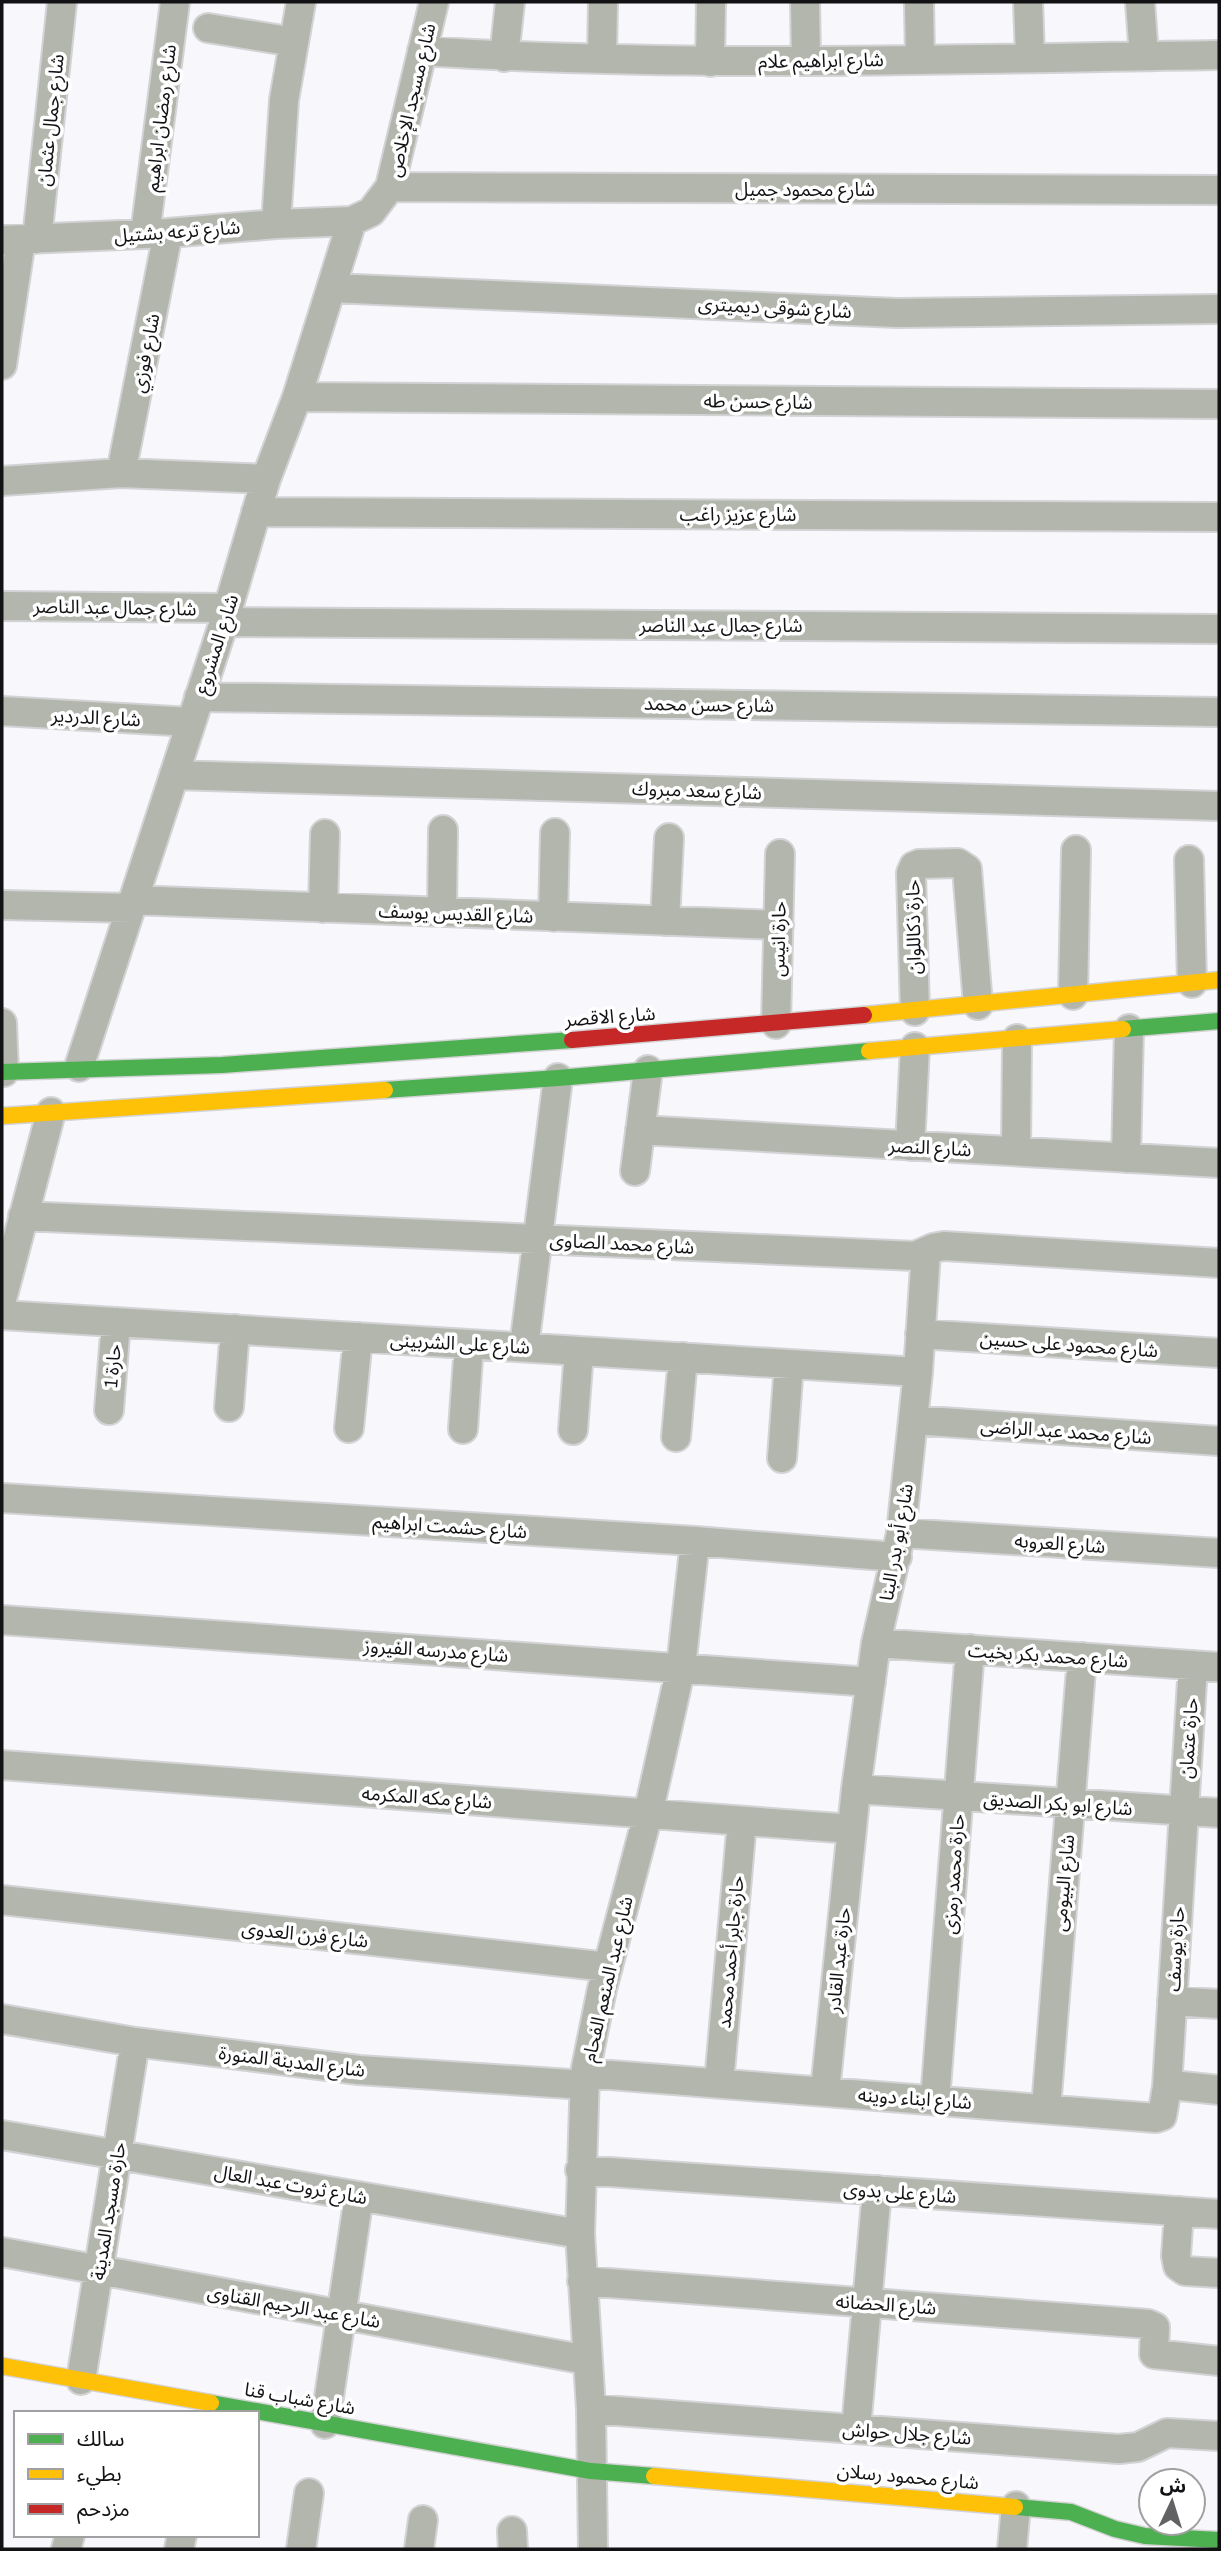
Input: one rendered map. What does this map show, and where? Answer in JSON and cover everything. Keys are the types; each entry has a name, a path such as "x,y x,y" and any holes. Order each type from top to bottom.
{"street":[{"name":"شارع جمال عثمان","path":"2,365 20,240 62,2"},
{"name":"شارع رمضان ابراهيم","path":"157,234 175,2"},
{"path":"276,224 284,100 301,2"},
{"name":"شارع مسجد الإخلاص","path":"352,221 372,212 390,187 434,2"},
{"path":"504,57 510,2"},
{"path":"602,59 603,2"},
{"path":"710,62 711,2"},
{"path":"805,2 806,61"},
{"path":"919,2 920,59"},
{"path":"1028,2 1030,57"},
{"path":"1140,2 1144,56"},
{"path":"208,28 294,42"},
{"name":"شارع ابراهيم علام","path":"422,51 504,57 710,62 1219,55"},
{"name":"شارع محمود جميل","path":"390,187 1219,190"},
{"name":"شارع ترعه بشتيل","path":"20,240 352,221"},
{"name":"شارع المشروع","path":"79,1067 226,615 266,479 296,397 352,221"},
{"name":"شارع فوزي","path":"121,473 157,234"},
{"name":"شارع شوقى ديميترى","path":"332,288 897,313 1219,309"},
{"name":"شارع حسن طه","path":"296,397 1219,404"},
{"path":"2,481 121,473 266,479"},
{"name":"شارع عزيز راغب","path":"256,512 1219,517"},
{"name":"شارع جمال عبد الناصر","path":"2,606 226,615 1219,629"},
{"name":"شارع الدردير","path":"2,711 195,710"},
{"name":"شارع حسن محمد","path":"195,710 1219,712"},
{"name":"شارع سعد مبروك","path":"174,775 1219,806"},
{"path":"442,912 443,831"},
{"path":"553,917 555,833"},
{"path":"323,908 325,834"},
{"path":"665,921 669,838"},
{"path":"1073,995 1076,850"},
{"name":"حارة انيس","path":"776,1024 780,854"},
{"path":"1189,860 1206,981"},
{"name":"حارة ذكاللوان","path":"915,1011 911,873 914,866 919,864 958,863 967,869 978,1004"},
{"name":"شارع القديس يوسف","path":"2,905 132,904 323,908 779,925"},
{"name":"شارع الاقصر","path":"3,1072 79,1067 158,1068 251,1064 776,1024 1206,981"},
{"path":"2,1116 558,1078 1219,1021"},
{"path":"2,1023 3,1072"},
{"path":"1126,1158 1129,1029"},
{"path":"1016,1152 1017,1039"},
{"path":"910,1146 915,1047"},
{"path":"635,1171 648,1070"},
{"path":"524,1347 558,1078"},
{"path":"2,1299 51,1112"},
{"name":"شارع النصر","path":"640,1130 1219,1163"},
{"name":"شارع محمد الصاوى","path":"23,1216 915,1256 944,1246 1219,1263"},
{"name":"شارع أبو بدر البنا","path":"852,1829 876,1643 899,1545 918,1372 926,1252"},
{"name":"شارع على الشربينى","path":"2,1315 918,1372"},
{"name":"حارة 1","path":"109,1410 116,1322"},
{"path":"229,1407 235,1329"},
{"name":"شارع محمود على حسين","path":"920,1334 1219,1353"},
{"path":"349,1428 358,1337"},
{"path":"463,1429 469,1344"},
{"path":"573,1430 579,1350"},
{"path":"676,1437 683,1357"},
{"path":"782,1458 789,1364"},
{"name":"شارع محمد عبد الراضى","path":"913,1420 1219,1441"},
{"name":"شارع حشمت ابراهيم","path":"2,1498 695,1541 899,1545"},
{"name":"شارع عبد المنعم الفحام","path":"593,2549 591,2409 580,2234 585,2079 608,1967 648,1814 681,1667 695,1541"},
{"name":"شارع العروبه","path":"899,1545 1219,1553"},
{"name":"شارع مدرسه الفيروز","path":"2,1620 871,1682"},
{"name":"شارع محمد بكر بخيت","path":"876,1643 1206,1666"},
{"name":"حارة محمد رمزى","path":"935,2100 970,1649"},
{"name":"شارع البيومى","path":"1046,2108 1082,1657"},
{"name":"حارة عتمان","path":"1184,1811 1206,1666"},
{"name":"شارع مكه المكرمه","path":"2,1765 852,1829"},
{"name":"شارع ابو بكر الصديق","path":"856,1789 1219,1813"},
{"name":"حارة يوسف","path":"1167,2087 1184,1811"},
{"name":"حارة جابر أحمد محمد","path":"719,2083 742,1821"},
{"name":"حارة عبد القادر","path":"825,2091 852,1829"},
{"name":"شارع فرن العدوى","path":"2,1900 608,1967"},
{"path":"1172,2001 1219,2004"},
{"name":"شارع المدينة المنورة","path":"2,2019 135,2042 359,2070 585,2079"},
{"name":"حارة مسجد المدينة","path":"81,2381 135,2042"},
{"name":"شارع ابناء دوينه","path":"585,2079 719,2083 1156,2118 1162,2116 1167,2087"},
{"path":"1167,2087 1172,2085 1219,2090"},
{"name":"شارع ثروت عبد العال","path":"2,2135 580,2234"},
{"name":"شارع على بدوى","path":"580,2170 1219,2214"},
{"path":"856,2429 877,2190"},
{"path":"325,2424 359,2196"},
{"path":"1179,2211 1175,2256 1178,2266 1185,2271 1219,2273"},
{"name":"شارع عبد الرحيم القناوى","path":"2,2252 587,2360"},
{"name":"شارع الحضانه","path":"582,2281 1148,2324 1154,2327 1154,2354 1219,2361"},
{"name":"شارع شباب قنا","path":"2,2367 251,2411"},
{"name":"شارع جلال حواش","path":"591,2409 1119,2449 1138,2447 1167,2433 1219,2436"},
{"name":"شارع شباب قنا","path":"259,2412 591,2470"},
{"name":"شارع محمود رسلان","path":"591,2470 1016,2506 1088,2516 1122,2531 1139,2534 1219,2540"},
{"path":"301,2549 309,2493"},
{"path":"1012,2549 1016,2506"},
{"path":"419,2549 423,2520"}],"traffic: fast":[{"path":"1123,1029 1219,1021"},
{"path":"2,1072 222,1065 572,1040"},
{"path":"385,1090 869,1051"},
{"path":"211,2403 256,2411"},
{"path":"259,2412 591,2471 654,2476"},
{"path":"1015,2507 1071,2512 1115,2529 1145,2536 1219,2540"}],"traffic: slow":[{"path":"864,1015 1219,980"},
{"path":"869,1051 1123,1029"},
{"path":"2,1116 385,1090"},
{"path":"2,2366 211,2403"},
{"path":"654,2476 1015,2507"}],"traffic: jam":[{"path":"572,1040 864,1015"}]}
